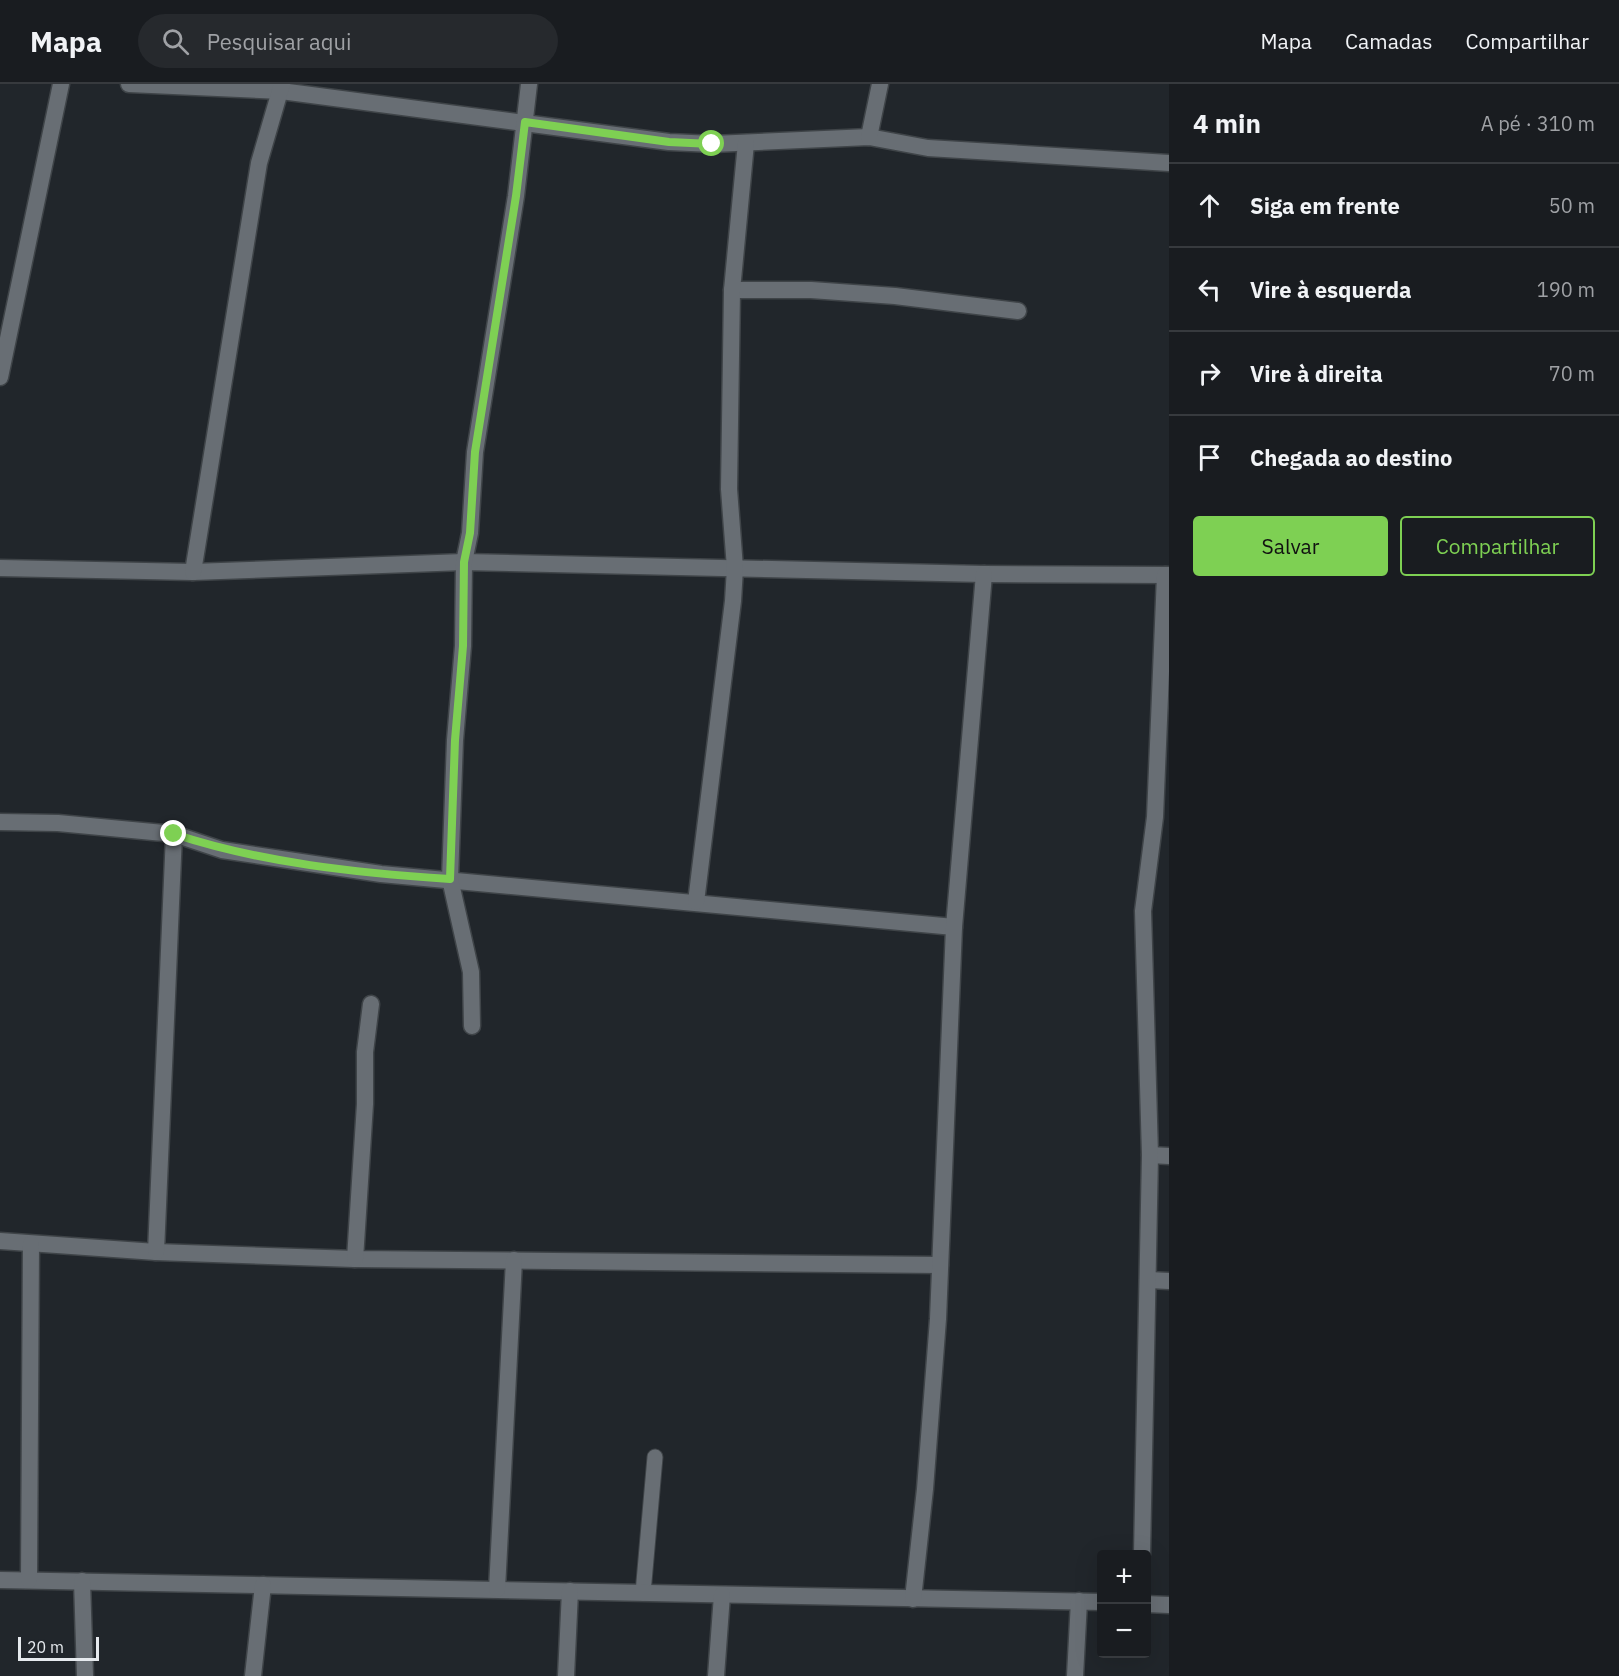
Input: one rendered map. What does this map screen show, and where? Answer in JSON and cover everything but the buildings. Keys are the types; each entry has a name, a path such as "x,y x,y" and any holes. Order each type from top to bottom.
{"street":[{"path":"1,368 61,84"},
{"path":"129,84 281,87 669,142 746,143 869,137 928,148 1169,163"},
{"path":"472,1026 471,972 450,879 455,740 463,646 464,562 470,533 475,452 516,196 529,84"},
{"path":"869,137 880,84"},
{"path":"193,572 259,163 281,87"},
{"path":"696,902 733,601 735,568 729,489 732,290 746,143"},
{"path":"732,290 811,290 895,296 1018,311"},
{"path":"0,568 193,572 464,562 984,574 1167,575 1155,817 1143,911 1150,1155 1142,1550"},
{"path":"913,1599 925,1489 940,1265 954,927 984,574"},
{"path":"0,822 58,823 174,834 222,850 381,874 954,927"},
{"path":"156,1252 174,834"},
{"path":"355,1259 365,1104 365,1052 371,1004"},
{"path":"1150,1155 1169,1156"},
{"path":"0,1241 156,1252 355,1259 757,1265 940,1265"},
{"path":"29,1580 32,1244"},
{"path":"497,1589 514,1260"},
{"path":"1149,1280 1169,1281"},
{"path":"0,1580 1097,1602"},
{"path":"82,1581 85,1676"},
{"path":"253,1676 263,1585"},
{"path":"566,1676 570,1591"},
{"path":"716,1676 722,1595"},
{"path":"1075,1676 1079,1601"},
{"path":"1151,1604 1169,1605"}],"lane":[{"path":"643,1593 655,1457"}],"route":[{"path":"174,834 222,850 381,874 450,879 455,740 463,646 464,562 470,533 472,480 485,382 516,196 525,122 669,142 712,144"}]}
